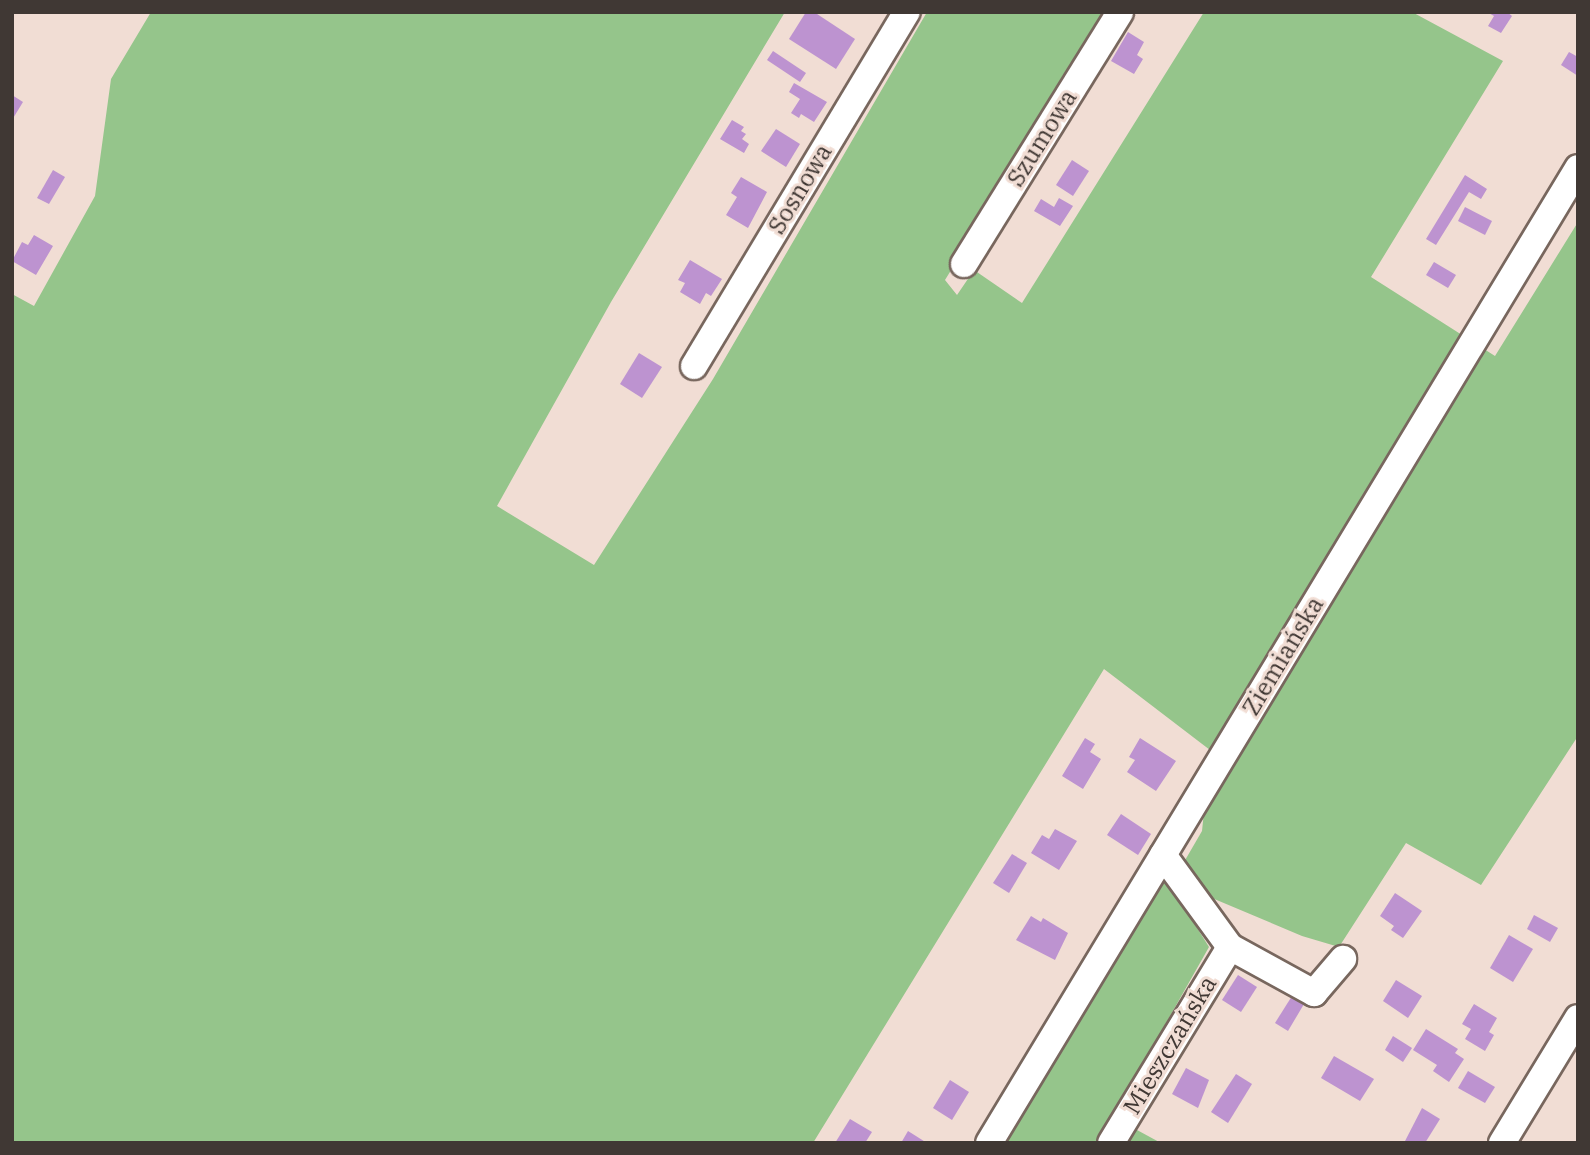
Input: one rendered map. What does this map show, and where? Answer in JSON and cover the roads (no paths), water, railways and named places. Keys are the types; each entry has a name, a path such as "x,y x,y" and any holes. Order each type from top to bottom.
{"street":[{"name":"Sosnowa","path":"694,366 907,12"},
{"name":"Szumowa","path":"964,264 1120,12"},
{"name":"Ziemiańska","path":"989,1143 1578,168"},
{"path":"1163,855 1230,947 1314,993 1343,959"},
{"name":"Mieszczańska","path":"1111,1143 1230,947"},
{"path":"1502,1143 1578,1018"}]}
